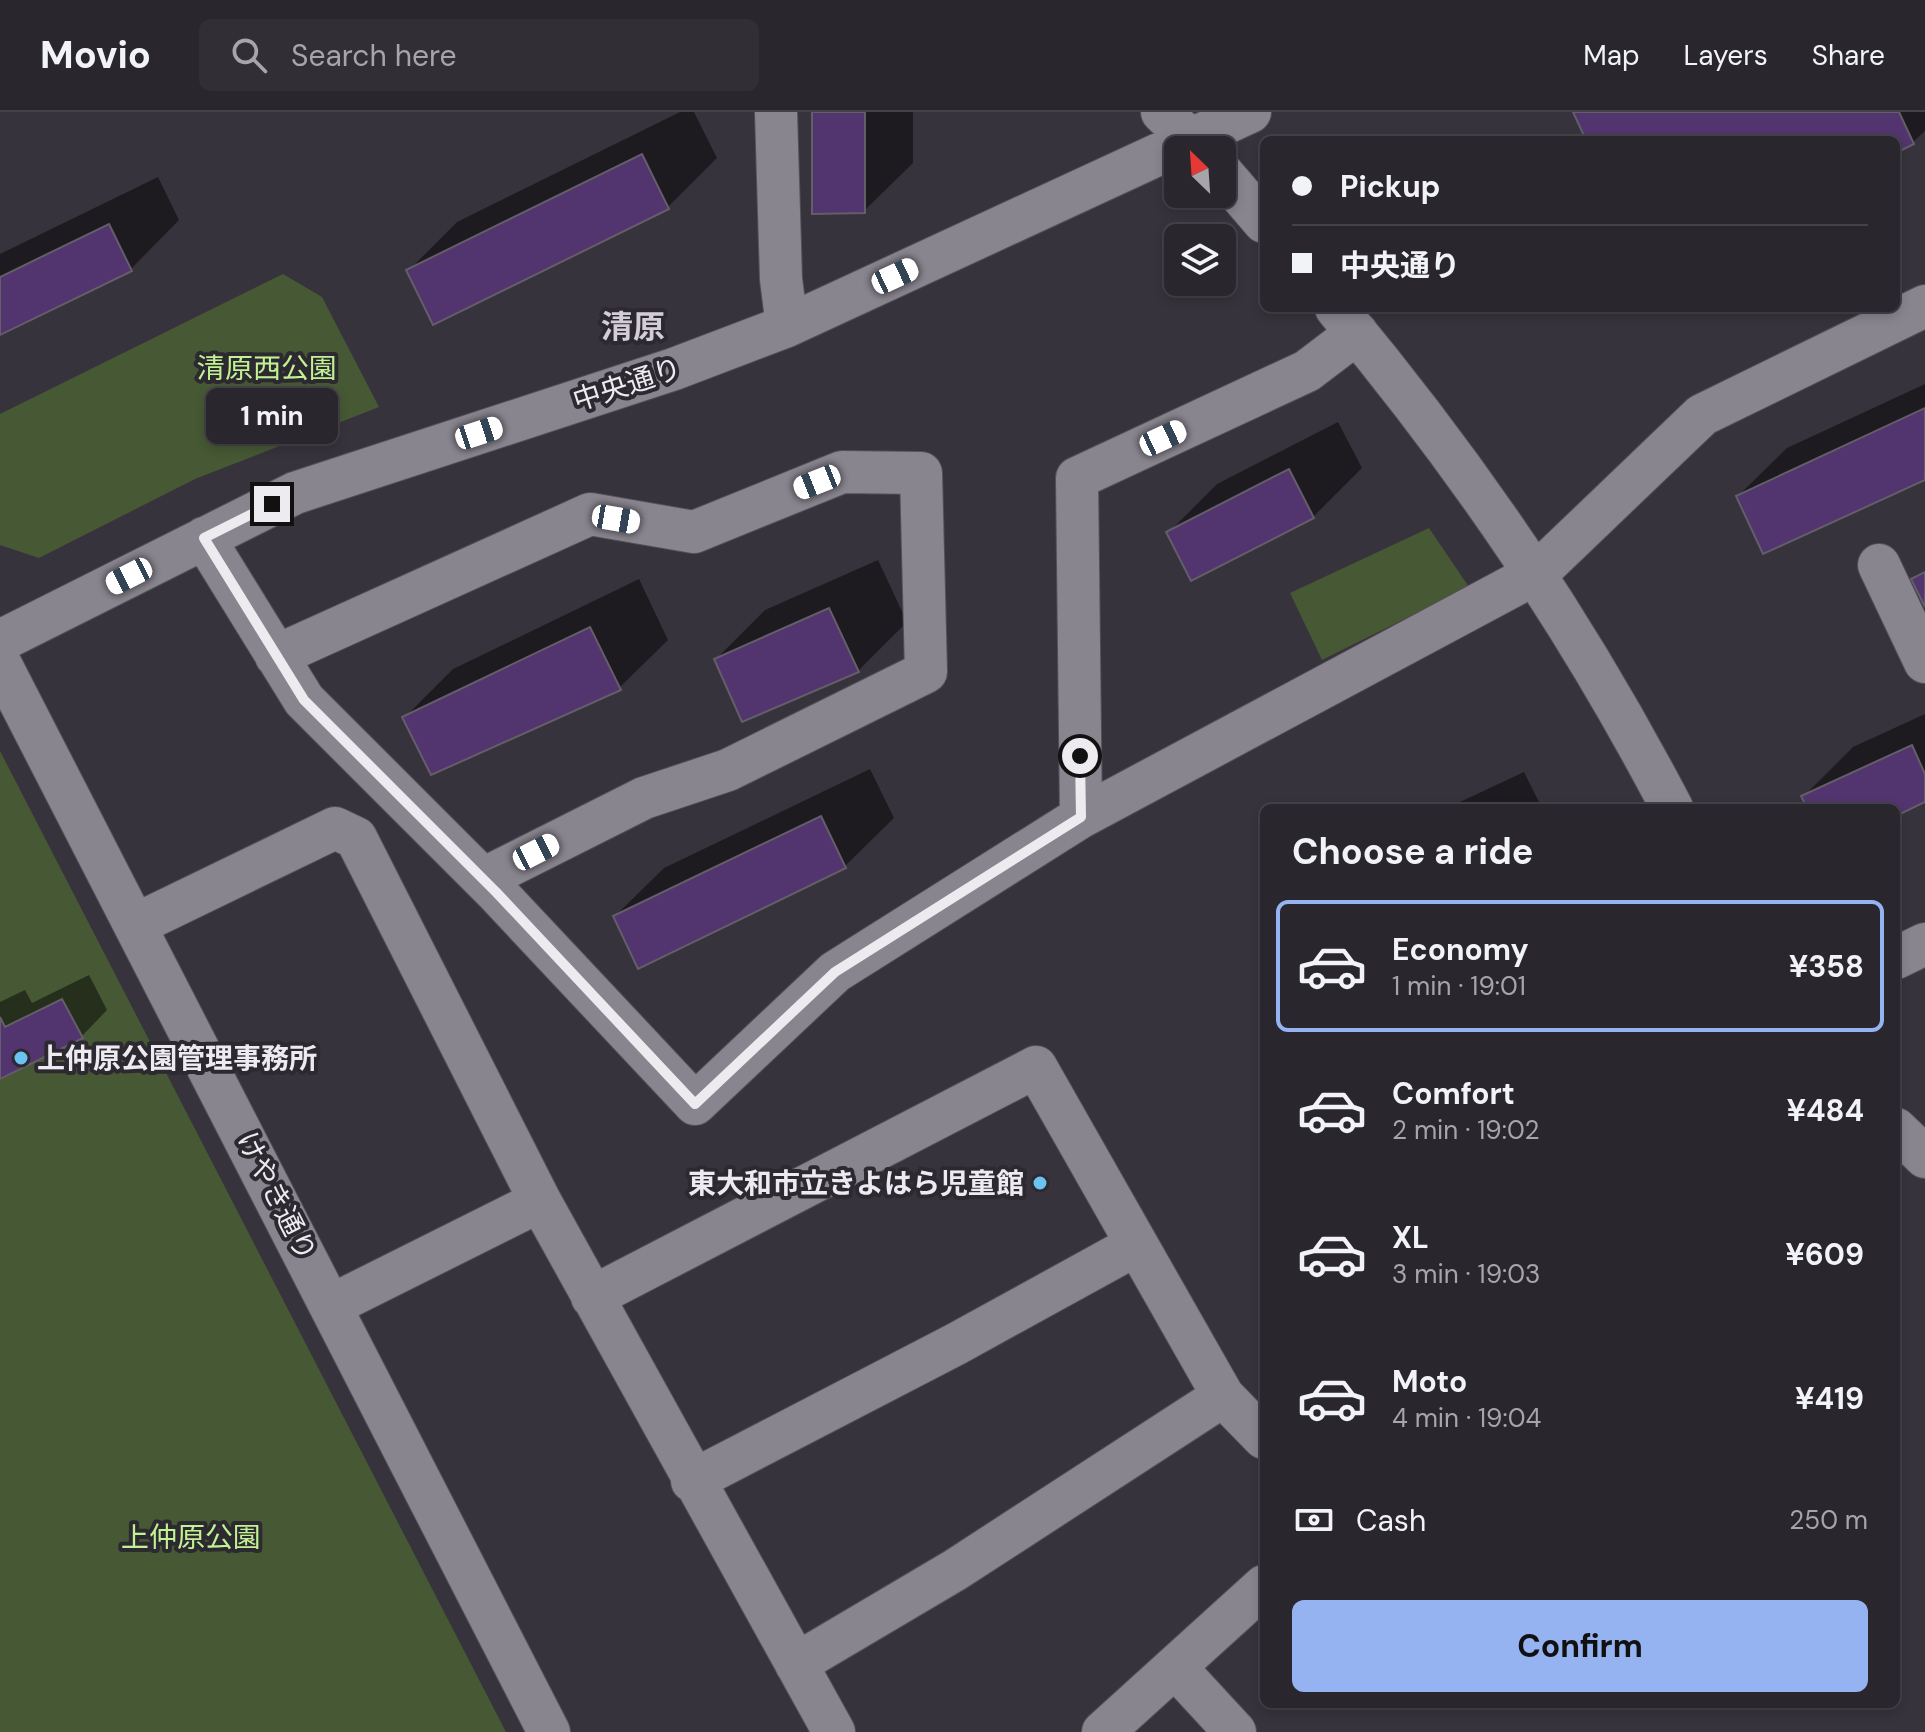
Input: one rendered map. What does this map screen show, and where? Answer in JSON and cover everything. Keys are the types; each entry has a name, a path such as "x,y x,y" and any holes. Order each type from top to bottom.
{"street":[{"path":"776,112 781,279 787,326"},
{"name":"中央通り","path":"0,641 295,493 674,369 787,326 1184,134 1250,112"},
{"path":"1236,189 1260,217"},
{"path":"204,538 304,700 483,879 695,1104 835,972 1081,817 1537,573 1702,415 1925,306"},
{"path":"1081,817 1077,478 1307,371 1347,321 1476,486 1537,573 1613,696 1670,804"},
{"path":"276,656 590,514 694,532 842,472 921,473 926,672 728,770 644,798 483,879"},
{"path":"1879,565 1925,662"},
{"name":"けやき通り","path":"0,663 137,924 549,1732"},
{"path":"137,924 335,828 356,838 540,1201 692,1481 834,1732"},
{"path":"1900,956 1925,944"},
{"path":"592,1297 1036,1067 1223,1396 1260,1434"},
{"path":"1900,1133 1925,1157"},
{"path":"332,1305 540,1201"},
{"path":"692,1481 956,1344 1136,1245"},
{"path":"796,1664 955,1570 1223,1396"},
{"path":"1103,1732 1260,1590"},
{"path":"1175,1667 1235,1732"}],"green space":[{"name":"清原西公園","path":"283,274 322,297 379,407 195,479 39,558 0,545 0,414"},
{"path":"1429,528 1469,587 1322,660 1290,593"},
{"name":"上仲原公園","path":"0,751 506,1732 0,1732"}],"building":[{"path":"812,112 865,112 865,213 812,214"},
{"path":"1573,112 1899,112 1914,144 1900,151 1900,136 1584,136"},
{"path":"642,154 669,209 433,325 406,270"},
{"path":"109,224 132,271 0,335 0,277"},
{"path":"1925,408 1925,480 1763,554 1736,496"},
{"path":"1289,469 1314,518 1191,581 1166,532"},
{"path":"1925,572 1925,607 1911,579"},
{"path":"829,608 859,672 742,722 714,659"},
{"path":"590,627 621,690 431,775 402,717"},
{"path":"1912,745 1925,774 1925,802 1900,814 1900,804 1805,804 1801,796"},
{"path":"821,816 846,868 638,969 613,916"},
{"name":"上仲原公園管理事務所","path":"62,999 83,1038 0,1079 0,1017 5,1027"}],"place":[{"name":"上仲原公園管理事務所","path":"21,1058"},
{"name":"東大和市立きよはら児童館","path":"1040,1183"}],"district":[{"name":"清原","path":"633,327"}],"route":[{"path":"272,504 204,538 304,700 496,892 695,1104 835,972 1081,817 1080,756"}]}
